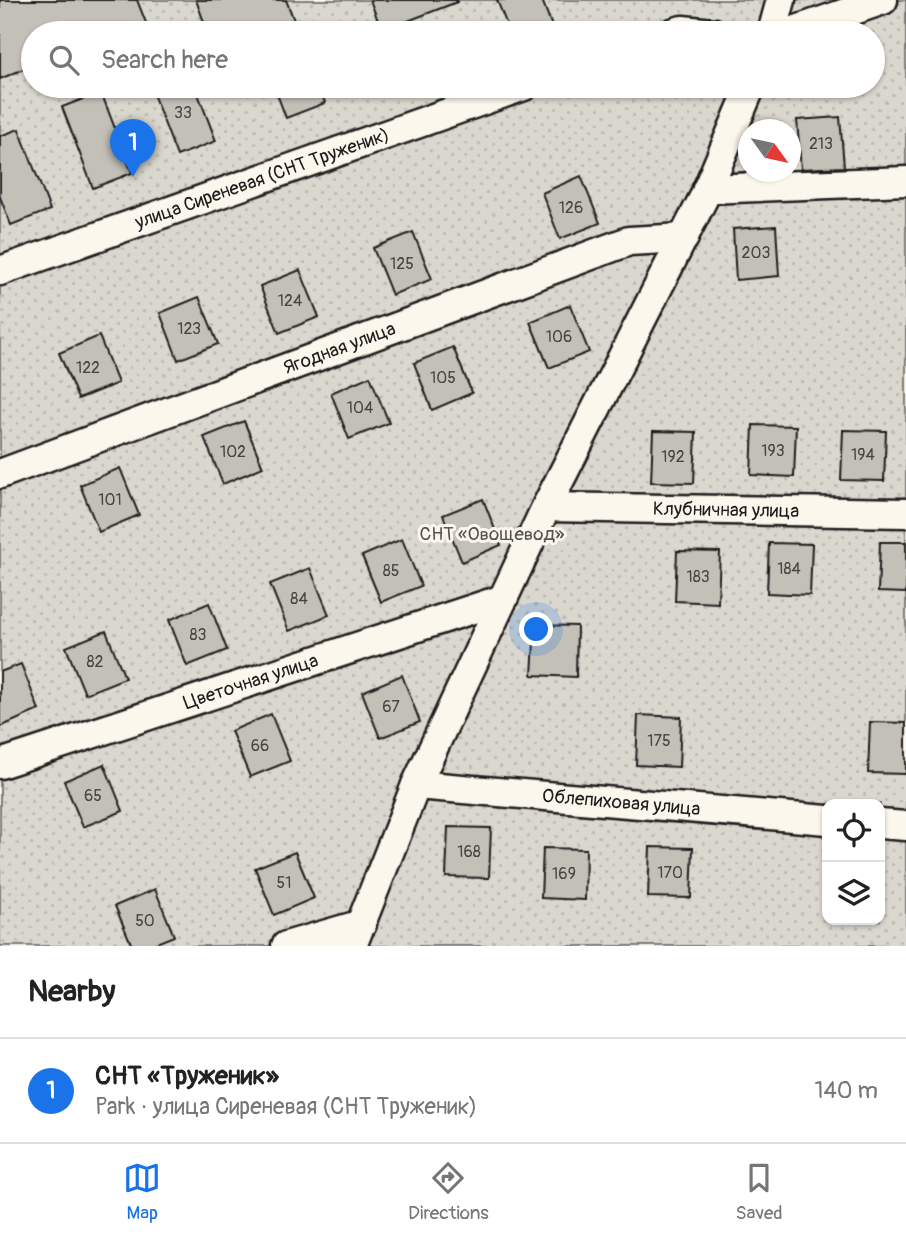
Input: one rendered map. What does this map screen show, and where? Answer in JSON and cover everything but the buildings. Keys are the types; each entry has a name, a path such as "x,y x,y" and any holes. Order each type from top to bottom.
{"street":[{"path":"775,21 781,0"},
{"path":"823,21 883,0"},
{"name":"улица Сиреневая (СНТ Труженик)","path":"0,271 490,98"},
{"path":"286,946 357,935 416,785 546,507 708,189 746,98"},
{"path":"708,189 906,181"},
{"name":"Ягодная улица","path":"0,474 629,241 684,237"},
{"name":"Клубничная улица","path":"546,507 906,513"},
{"name":"Цветочная улица","path":"0,764 503,599"},
{"name":"Облепиховая улица","path":"416,785 822,820"},
{"path":"885,824 906,826"}],"green space":[{"name":"СНТ «Овощевод»","path":"0,0 906,0 906,946 0,946"}],"place":[{"name":"СНТ «Труженик»","path":"133,177"}]}
